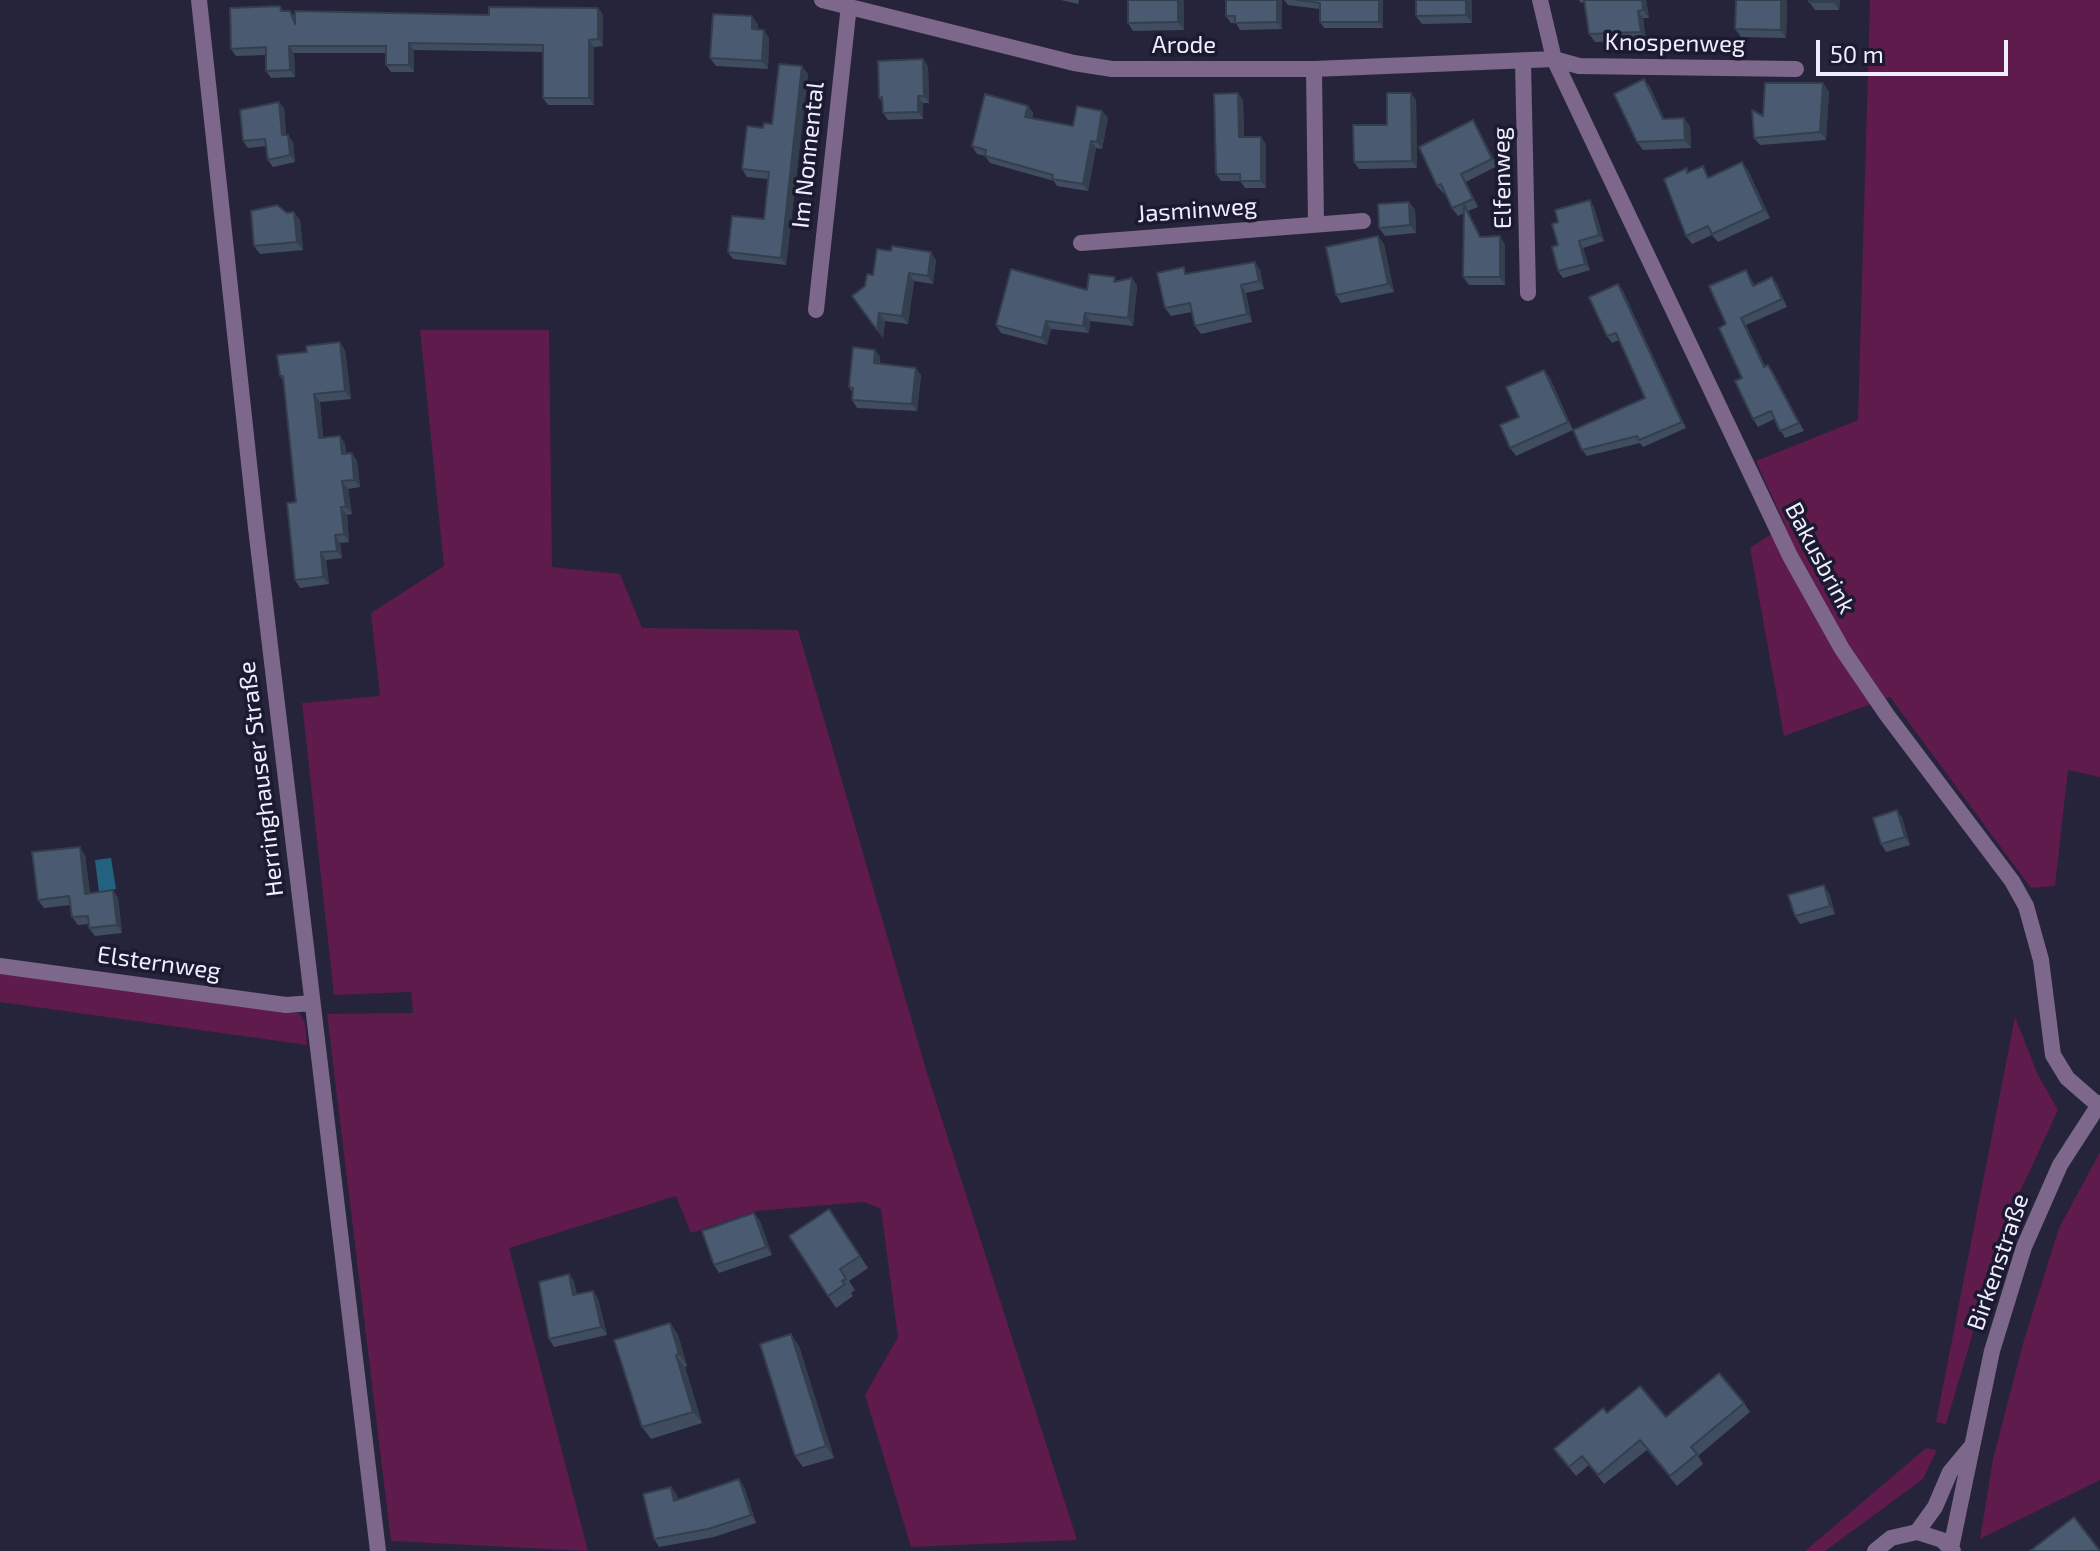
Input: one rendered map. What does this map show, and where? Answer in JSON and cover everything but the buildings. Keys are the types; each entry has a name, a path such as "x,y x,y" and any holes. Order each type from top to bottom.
{"street":[{"name":"Herringhauser Straße","path":"199,0 312,1003 378,1551"},
{"name":"Arode","path":"822,0 1074,63 1112,69 1314,69 1554,59"},
{"name":"Bakusbrink","path":"1540,0 1554,59 1790,556 1842,649 1887,715 2012,881 2026,906 2041,960 2053,1055 2067,1078 2099,1104"},
{"name":"Im Nonnental","path":"816,310 849,5"},
{"name":"Knospenweg","path":"1554,59 1579,66 1796,69"},
{"name":"Elfenweg","path":"1523,62 1528,293"},
{"path":"1314,69 1316,224"},
{"name":"Jasminweg","path":"1081,243 1363,221"},
{"name":"Elsternweg","path":"0,966 286,1005 312,1003"},
{"name":"Birkenstraße","path":"1952,1550 1967,1486 1970,1448 1992,1351 2024,1247 2060,1165 2099,1104"},
{"name":"Birkenstraße","path":"1917,1532 1935,1507 1950,1472 1970,1448"},
{"path":"1875,1551 1891,1538 1917,1532 1930,1534 1952,1550"}],"shaded area":[{"path":"1870,0 2100,0 2100,777 2068,770 2055,886 2031,888 1890,697 1784,736 1750,548 1785,525 1756,461 1858,420"},
{"path":"420,330 549,330 552,567 620,574 642,628 798,630 927,1073 1077,1540 911,1547 865,1395 898,1337 881,1209 864,1202 756,1211 691,1233 676,1196 509,1248 588,1551 391,1541 327,1014 413,1013 411,992 334,995 302,703 380,696 371,613 444,566"},
{"path":"0,973 299,1013 305,1023 307,1045 0,1002"},
{"path":"2015,1017 2038,1075 2058,1110 2005,1224 1946,1424 1936,1422"},
{"path":"2100,1152 2100,1480 1980,1539 1993,1459 2024,1340 2059,1228"},
{"path":"1926,1448 1937,1450 1923,1479 1825,1551 1805,1551"}],"water":[{"path":"111,858 116,889 99,892 95,860"}]}
